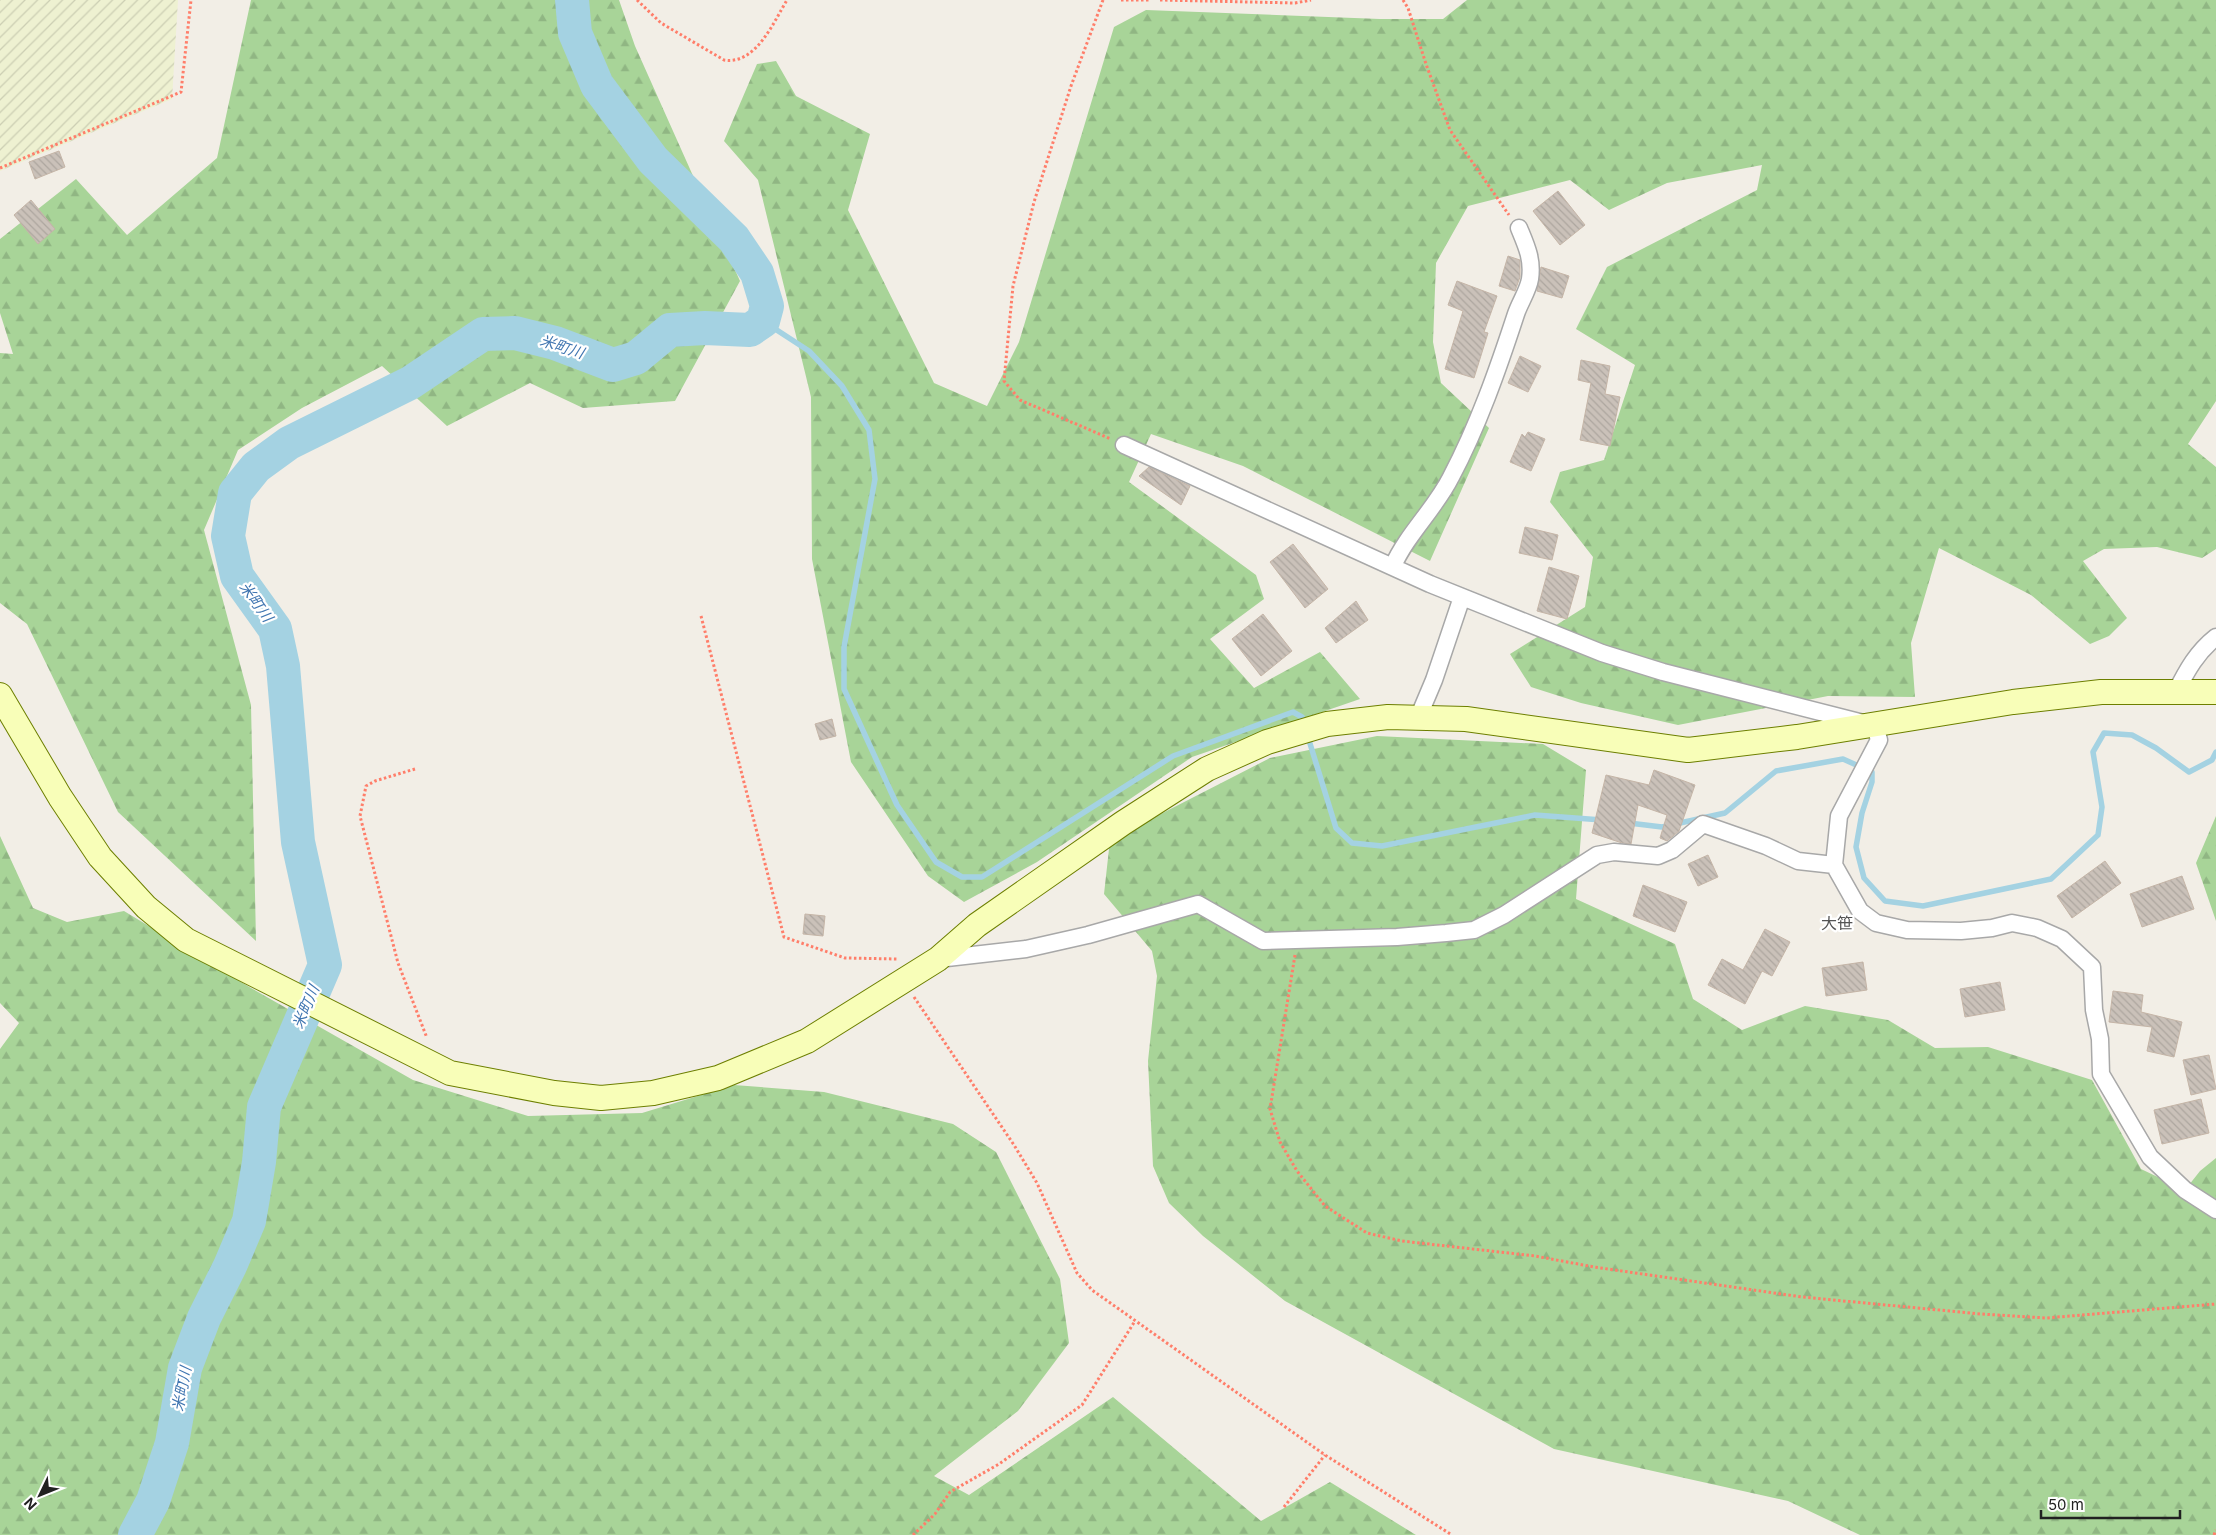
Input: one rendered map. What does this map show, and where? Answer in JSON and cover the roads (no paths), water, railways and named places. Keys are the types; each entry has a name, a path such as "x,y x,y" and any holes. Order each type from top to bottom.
{"street":[{"path":"1393,566 1401,547 1430,511 1451,478 1496,376 1517,310 1530,279 1531,256 1518,228"},
{"path":"1124,445 1462,597 1602,652 1654,669 1877,733"},
{"path":"1418,718 1434,680 1462,597"},
{"path":"2176,692 2188,666 2202,648 2216,636"},
{"path":"938,959 977,925 1123,823 1207,769 1267,742 1327,724 1388,717 1466,720 1688,750 1877,733 2012,702 2101,692 2216,692"},
{"path":"0,694 60,797 100,857 146,907 186,940 450,1073 554,1093 601,1098 653,1093 718,1078 806,1041 902,969 938,959 1026,949 1088,935 1198,904 1263,941 1397,937 1474,930 1504,915 1597,855 1614,852 1658,856 1672,850 1702,824 1766,846 1798,861 1834,865"},
{"path":"1877,733 1839,816 1834,865 1860,911 1876,923 1907,930 1961,931 2012,924 2037,928 2062,939 2092,967 2094,1010 2100,1039 2101,1074 2150,1157 2185,1190 2216,1210"}],"waterway":[{"name":"米町川","path":"135,1535 153,1501 172,1443 185,1368 204,1318 230,1266 249,1221 259,1162 264,1107 325,965 298,842 283,666 275,629 237,576 228,536 235,493 256,467 289,443 410,383 483,334 515,333 555,343 613,365 636,358 670,330 705,328 750,330 763,321 767,306 757,273 734,239 653,160 597,85 575,33 572,0"},
{"path":"763,321 809,351 842,386 869,430 875,479 844,647 844,689 897,805 936,862 962,877 982,877 1173,756 1293,712 1302,717"},
{"path":"1629,823 1662,827 1725,813 1776,771 1843,759 1872,772 1872,782 1862,813 1856,847 1864,878 1885,901 1923,906 2051,879 2098,835 2102,807 2093,752 2104,733 2132,735 2156,748 2189,772 2212,760 2216,752"},
{"path":"1308,737 1336,828 1352,843 1382,846 1535,815 1602,820"}],"district":[{"name":"大笹","path":"1837,923"}]}
